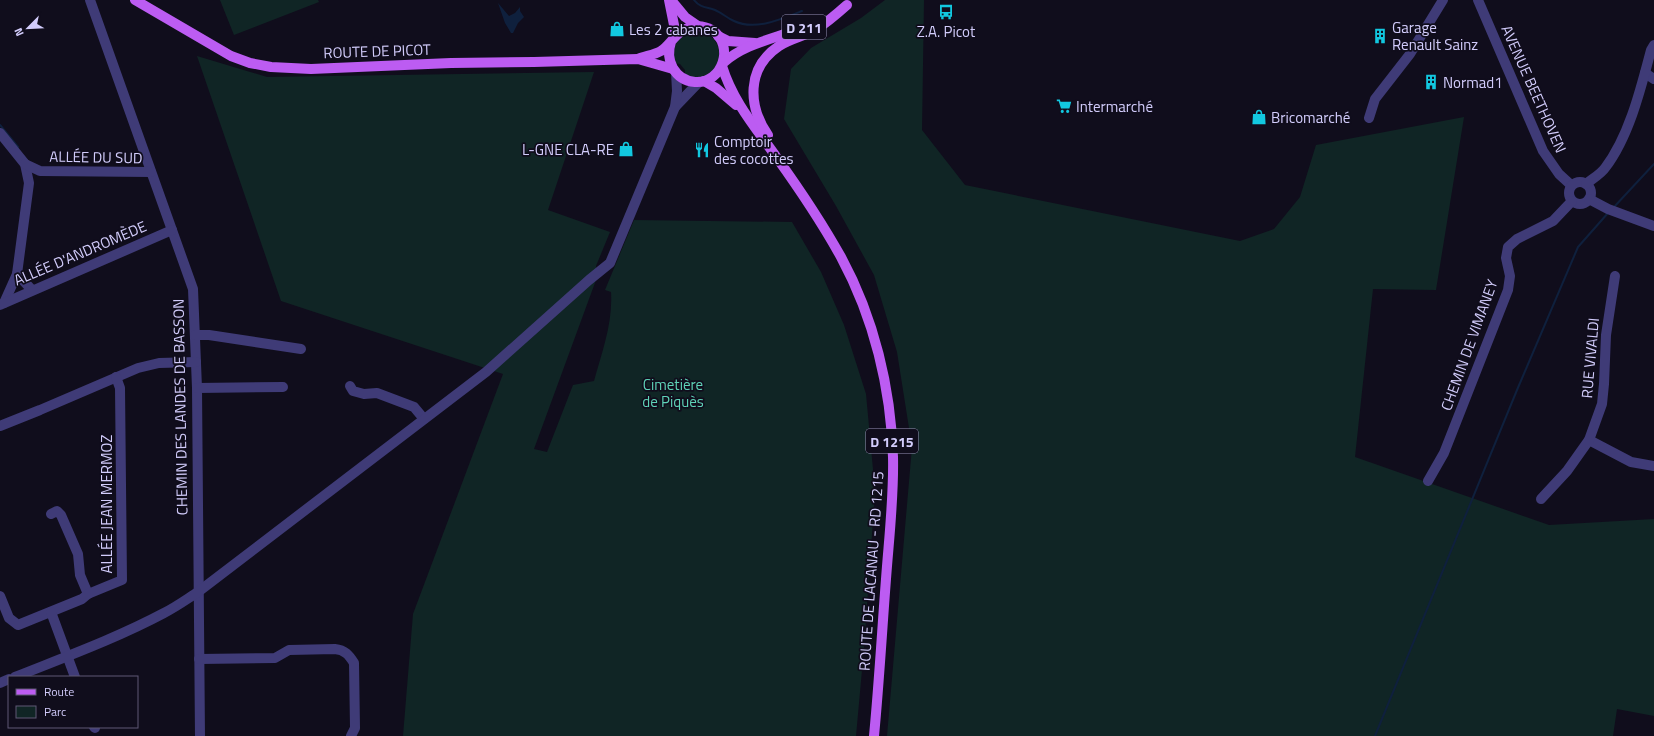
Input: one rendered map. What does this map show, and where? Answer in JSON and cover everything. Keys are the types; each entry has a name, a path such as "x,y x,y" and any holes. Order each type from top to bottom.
{"main road":[{"name":"ROUTE DE PICOT","path":"135,0 231,56 250,63 271,67 311,69 451,63 638,59 661,51 674,38"},
{"path":"670,0 685,18 698,26 712,30 718,35 724,49 723,65 717,74 701,82 687,80 674,71 669,56 674,38 670,0"},
{"path":"785,169 755,112 752,94 759,67 778,46 791,39 817,29 851,3"},
{"name":"D 211","path":"723,65 730,57 758,43 814,23 851,3"},
{"path":"674,38 683,30 698,26"},
{"name":"D 211","path":"718,35 728,41 758,43"},
{"name":"ROUTE DE PICOT","path":"638,59 674,71"},
{"name":"D 1215","path":"723,65 732,94 785,169"},
{"name":"D 1215","path":"701,82 716,88 742,110"},
{"name":"ROUTE DE LACANAU - RD 1215","path":"785,169 841,258 863,305 879,352 890,412 893,458 891,509 874,736"}],"street":[{"name":"CHEMIN DES LANDES DE BASSON","path":"90,0 193,289 197,388 200,736"},
{"path":"1369,118 1375,99 1410,54 1442,0"},
{"name":"AVENUE BEETHOVEN","path":"1478,0 1543,151 1559,174 1571,185"},
{"path":"1586,184 1605,169 1624,136 1642,87 1650,50 1654,45"},
{"path":"18,676 68,656 165,613 198,592 486,372 610,263 675,107 677,91 674,71"},
{"path":"1645,73 1654,78"},
{"path":"675,107 701,82"},
{"path":"0,133 25,164 29,183 17,274 2,304"},
{"name":"ALLÉE DU SUD","path":"25,164 40,171 151,172"},
{"name":"ALLÉE DU SUD","path":"29,183 40,171"},
{"path":"1580,182 1586,184 1590,189 1589,199 1583,203 1576,203 1572,201 1569,195 1571,185 1580,182"},
{"path":"1589,199 1613,211 1654,226"},
{"name":"CHEMIN DE VIMANEY","path":"1428,481 1444,453 1508,290 1510,276 1506,258 1508,247 1517,239 1553,221 1572,201"},
{"name":"ALLÉE D'ANDROMÈDE","path":"2,304 172,230"},
{"path":"17,274 32,290"},
{"name":"RUE VIVALDI","path":"1541,499 1567,471 1589,440 1602,404 1606,335 1615,276"},
{"path":"195,335 209,335 300,349"},
{"path":"0,426 138,368 159,363 196,362"},
{"name":"ALLÉE JEAN MERMOZ","path":"0,596 9,618 18,625 82,599 88,594 122,580 120,388 116,377"},
{"path":"350,386 353,391 364,394 377,393 414,407 424,419"},
{"path":"197,388 283,387"},
{"path":"1589,440 1631,462 1654,466"},
{"path":"51,514 57,511 61,515 78,554 80,574 88,594"},
{"path":"51,612 75,676"},
{"path":"199,659 275,658 289,650 342,650 350,656 354,663 355,728 351,736"}],"green space":[{"path":"220,0 318,0 319,2 234,35"},
{"path":"885,0 924,0 922,130 965,185 1240,241 1274,229 1300,197 1316,145 1464,117 1436,290 1373,289 1355,457 1549,525 1654,519 1654,716 1617,709 1613,736 887,736 912,447 897,352 874,275 836,206 784,119 791,69 811,48 861,18"},
{"path":"692,31 704,33 713,38 718,46 718,63 714,71 707,76 698,78 685,75 685,70 680,64 675,63 674,52 676,43"},
{"name":"Cimetière de Piquès","path":"197,56 267,77 594,72 548,210 610,232 596,266 596,280 534,449 547,452 573,385 594,381 609,326 611,292 605,290 634,220 792,222 821,272 844,325 866,394 875,491 856,736 403,736 413,614 503,374 281,301"}],"water":[{"path":"498,3 509,16 515,13 520,7 520,11 524,17 518,23 513,33 511,33 505,23"}],"waterway":[{"path":"694,0 701,6 715,10 734,21 751,25 768,23 802,11"},
{"path":"0,125 18,147"},
{"path":"1614,207 1654,164"},
{"path":"1375,736 1517,390 1578,247 1608,213"}],"place":[{"name":"Z.A. Picot","path":"946,12"},
{"name":"Les 2 cabanes","path":"617,29"},
{"name":"Garage Renault Sainz","path":"1380,36"},
{"name":"Normad1","path":"1431,82"},
{"name":"Intermarché","path":"1064,106"},
{"name":"Bricomarché","path":"1259,117"},
{"name":"L-GNE CLA-RE","path":"626,149"},
{"name":"Comptoir des cocottes","path":"702,150"}]}
